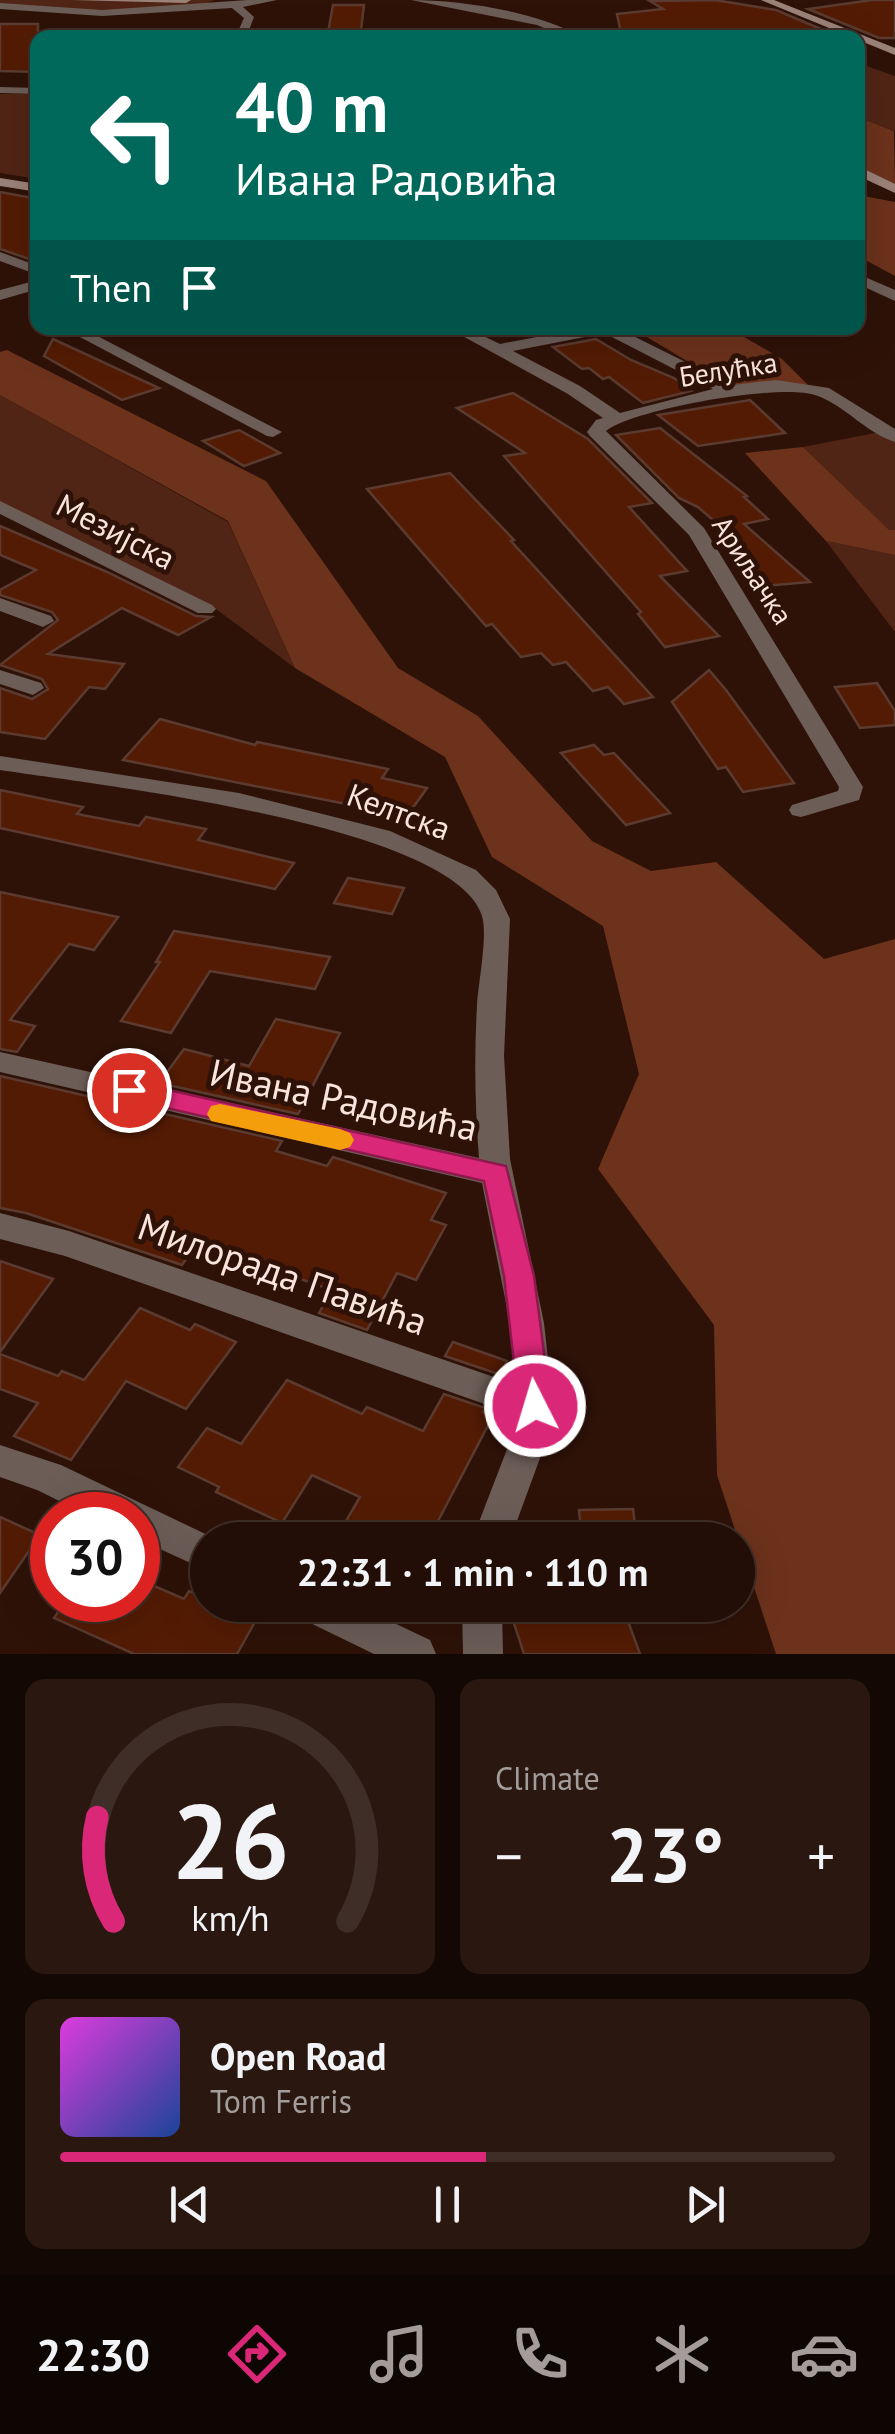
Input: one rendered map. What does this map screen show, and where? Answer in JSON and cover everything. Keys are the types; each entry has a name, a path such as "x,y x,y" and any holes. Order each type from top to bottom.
{"street":[{"path":"77,0 186,0"},
{"path":"0,6 52,12 142,13 272,0"},
{"path":"416,0 540,22 559,30"},
{"path":"766,0 837,30"},
{"path":"235,5 249,17 243,30"},
{"path":"865,41 895,52"},
{"path":"0,90 30,90"},
{"path":"0,182 30,187"},
{"path":"869,184 895,199"},
{"path":"0,256 30,268"},
{"path":"865,281 895,296"},
{"path":"0,295 30,286"},
{"path":"17,290 30,302"},
{"path":"84,335 273,432"},
{"path":"470,335 617,419"},
{"path":"500,350 575,335"},
{"path":"620,335 732,392"},
{"name":"Белућка","path":"617,419 732,392 790,386 820,390 895,437"},
{"name":"Ариљачка","path":"617,419 602,424 596,432 697,532 850,787 850,795 801,810"},
{"name":"Мезијска","path":"0,506 205,610"},
{"path":"0,604 43,621"},
{"path":"0,677 34,688"},
{"name":"Келтска","path":"0,763 178,788 298,813 381,836 467,876 483,890 497,920 488,1014 496,1174 519,1276 535,1406"},
{"name":"Ивана Радовића","path":"0,1062 496,1174"},
{"name":"Милорада Павића","path":"0,1226 68,1244 535,1406"},
{"path":"498,1522 524,1454 535,1406"},
{"path":"0,1460 78,1492"},
{"path":"160,1531 190,1545"},
{"path":"349,1622 416,1654"},
{"path":"482,1622 482,1654"}],"shaded area":[{"path":"0,0 215,0 136,13 0,6"},
{"path":"865,65 895,76 895,131 865,120"},
{"path":"0,94 30,94 30,178 0,173"},
{"path":"865,120 894,131 895,185 865,173"},
{"path":"865,196 895,202 895,276 865,260"},
{"path":"644,335 741,335 782,359 813,390 727,385"},
{"path":"7,350 266,481 398,668 478,716 592,841 651,871 716,862 824,959 895,939 895,1654 776,1654 755,1590 755,1522 732,1522 717,1475 714,1325 598,1169 639,1074 603,926 492,857 445,757 295,668 228,521 0,395 0,352"},
{"path":"0,395 228,522 295,668 216,609 0,507"},
{"path":"885,431 895,434 895,530 889,531 803,447"},
{"path":"803,447 889,530 895,530 895,555 826,541 745,453"},
{"path":"826,541 895,555 895,632"}],"building":[{"path":"715,0 776,10 823,30 620,30 617,14 663,9 650,1"},
{"path":"895,0 895,38 879,38 808,9"},
{"path":"333,5 364,5 361,30 328,30"},
{"path":"0,24 38,24 38,30 30,30 30,72 0,71"},
{"path":"0,192 30,198 30,259 0,249"},
{"path":"53,339 159,388 122,400 44,356"},
{"path":"596,339 631,360 674,378 691,391 643,403 609,377 603,379 589,368 582,369 553,347"},
{"path":"513,393 588,439 652,503 629,507 687,571 660,576 719,636 665,647 638,614 641,612 504,456 525,453 457,408"},
{"path":"750,400 785,433 698,446 658,415"},
{"path":"660,428 747,496 744,497 768,519 744,524 810,582 764,586 727,527 722,528 698,507 679,498 616,435"},
{"path":"239,430 280,453 244,466 203,441"},
{"path":"450,473 653,697 624,704 608,687 593,691 566,662 553,665 541,653 521,657 492,624 486,626 367,489"},
{"path":"0,526 196,616 211,617 178,635 122,608 48,654 124,664 105,689 89,687 45,739 0,732 0,688 32,699 48,689 42,679 0,665 58,620 52,612 0,595 0,590 36,570 0,555"},
{"path":"709,670 794,783 743,792 726,767 718,769 672,702"},
{"path":"877,683 895,711 895,725 860,728 835,687"},
{"path":"160,719 255,745 257,742 388,769 382,778 427,788 407,816 123,760"},
{"path":"594,745 604,755 614,753 670,813 626,825 561,753"},
{"path":"0,790 83,807 77,814 139,826 146,817 206,829 198,840 294,863 275,889 0,828"},
{"path":"348,878 404,888 392,914 334,903"},
{"path":"0,892 118,917 94,950 69,944 10,1020 35,1026 17,1052 0,1049"},
{"path":"174,931 330,957 315,989 210,971 171,1033 121,1021 160,962 156,962"},
{"path":"276,1019 340,1033 298,1114 159,1083 184,1049 249,1066"},
{"path":"0,1076 282,1141 276,1151 327,1166 333,1157 446,1193 431,1220 446,1225 416,1280 397,1273 367,1330 319,1313 332,1290 197,1243 182,1265 0,1208"},
{"path":"0,1261 53,1279 0,1352"},
{"path":"140,1308 190,1330 195,1324 236,1342 186,1409 126,1381 71,1460 14,1436 38,1403 0,1389 0,1354 58,1376 62,1371 84,1380"},
{"path":"453,1342 507,1361 501,1375 445,1356"},
{"path":"287,1380 362,1414 367,1407 423,1431 444,1394 485,1408 483,1412 493,1416 437,1522 345,1522 360,1497 312,1475 280,1522 216,1492 219,1487 178,1467 207,1428 241,1444"},
{"path":"633,1509 635,1522 580,1522 579,1510"},
{"path":"0,1517 30,1530 30,1550 0,1593"},
{"path":"160,1589 184,1599 190,1591 190,1622 255,1622 237,1654 134,1654 63,1622 160,1622"},
{"path":"514,1622 628,1622 640,1654 524,1654"}],"slow traffic":[{"path":"220,1114 340,1140"}],"route":[{"path":"129,1090 496,1174 519,1276 535,1406"}]}
